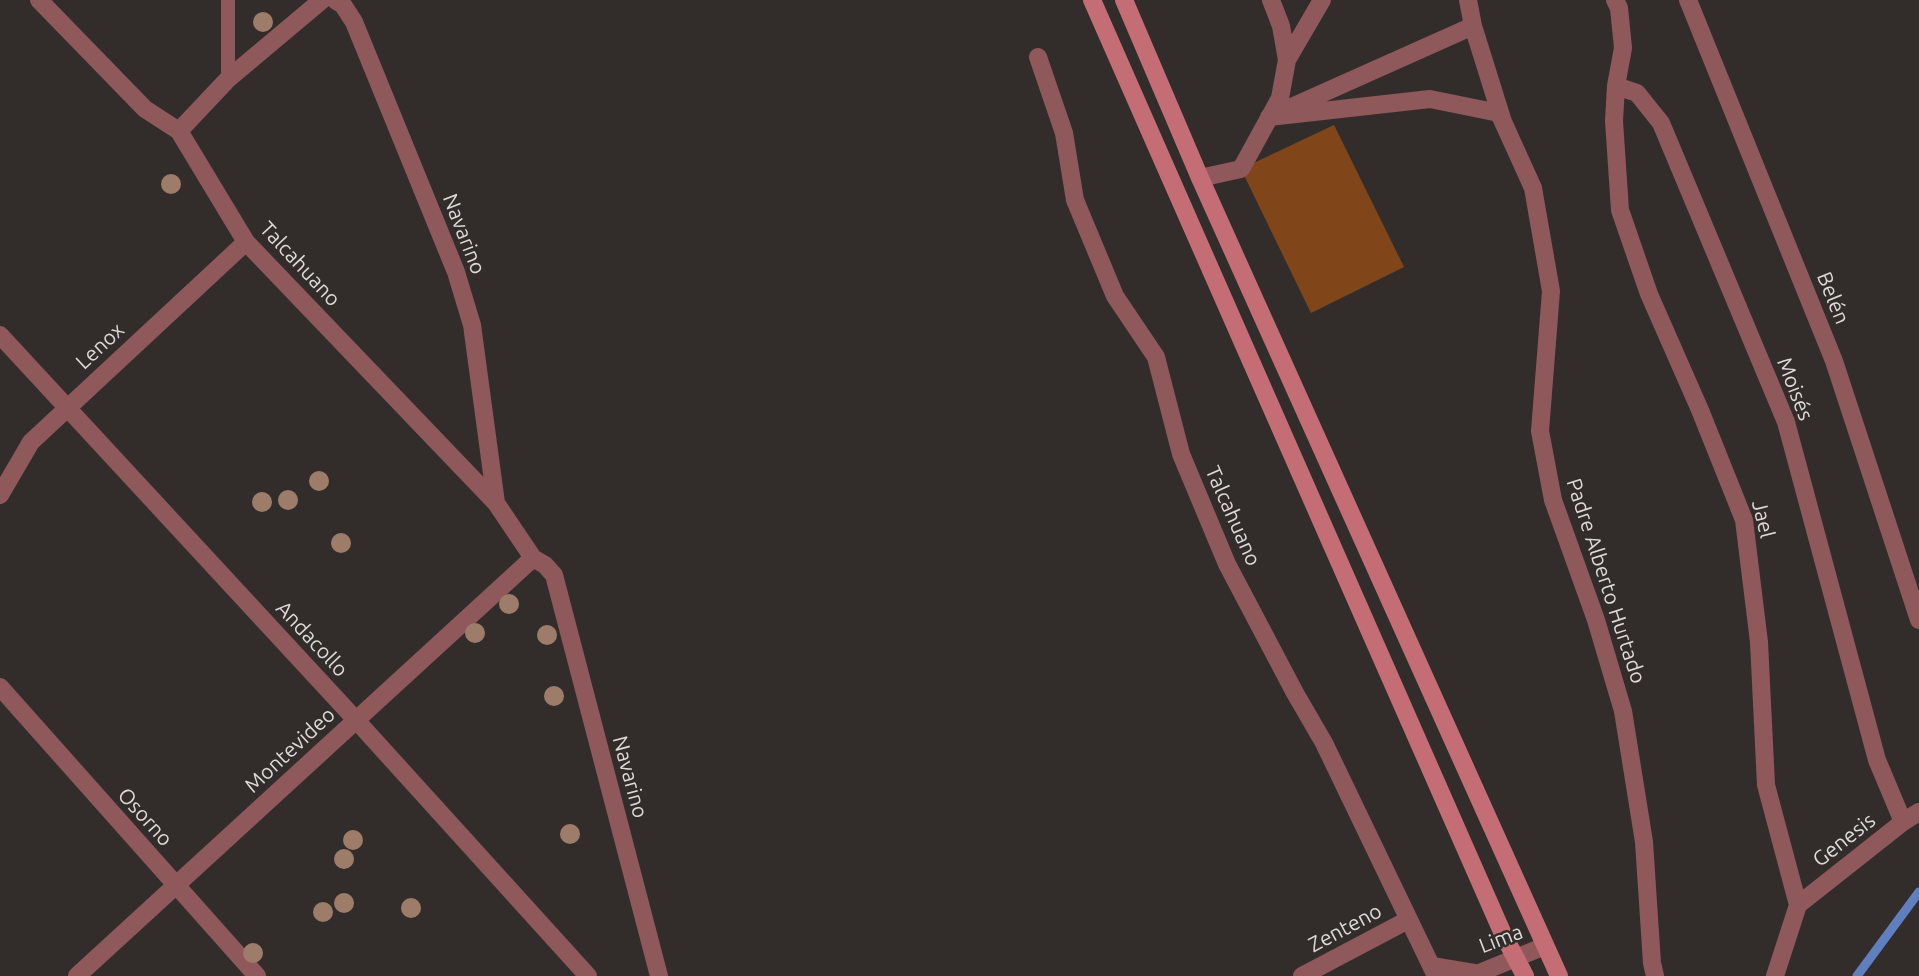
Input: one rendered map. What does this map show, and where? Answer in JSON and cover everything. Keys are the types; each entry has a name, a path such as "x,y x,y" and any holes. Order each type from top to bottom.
{"main road":[{"path":"1092,0 1503,934 1525,976"},
{"path":"1124,0 1200,178 1559,976"},
{"path":"1326,531 1354,519"}],"street":[{"name":"Talcahuano","path":"40,0 145,109 179,131 246,242 496,503 533,558"},
{"path":"179,131 228,79 322,0"},
{"name":"Navarino","path":"335,0 343,5 354,22 456,272 472,325 496,503"},
{"path":"1271,0 1281,26 1287,60"},
{"path":"1200,178 1241,169 1280,98 1287,60 1322,0"},
{"name":"Padre Alberto Hurtado","path":"1468,0 1473,26 1503,122 1534,188 1551,291 1540,431 1553,500 1596,620 1623,711 1644,842 1655,976"},
{"path":"1615,0 1619,8 1623,47 1616,86"},
{"name":"Belén","path":"1688,0 1834,361 1919,620"},
{"path":"1269,117 1473,26"},
{"name":"Talcahuano","path":"1038,57 1064,133 1075,200 1115,296 1156,357 1181,454 1227,564 1294,693 1324,743 1434,971"},
{"name":"Moisés","path":"1616,86 1637,93 1661,123 1786,422 1877,760 1903,822"},
{"name":"Jael","path":"1616,86 1615,121 1620,210 1649,294 1744,520 1759,642 1766,785 1798,905"},
{"path":"1269,117 1430,99 1499,113 1503,122"},
{"name":"Lenox","path":"0,495 31,442 246,242"},
{"name":"Andacollo","path":"0,335 356,720 587,976"},
{"name":"Navarino","path":"533,558 545,565 554,575 659,976"},
{"name":"Montevideo","path":"78,976 533,558"},
{"name":"Osorno","path":"0,687 257,976"},
{"name":"Genesis","path":"1798,905 1919,812"},
{"path":"1774,976 1798,905"},
{"name":"Zenteno","path":"1302,976 1408,920"},
{"name":"Lima","path":"1434,971 1473,975 1545,946"}],"lane":[{"path":"228,0 228,79"}],"shaded area":[{"path":"1334,125 1404,267 1311,313 1241,169"}],"waterway":[{"path":"1857,976 1919,892"}]}
